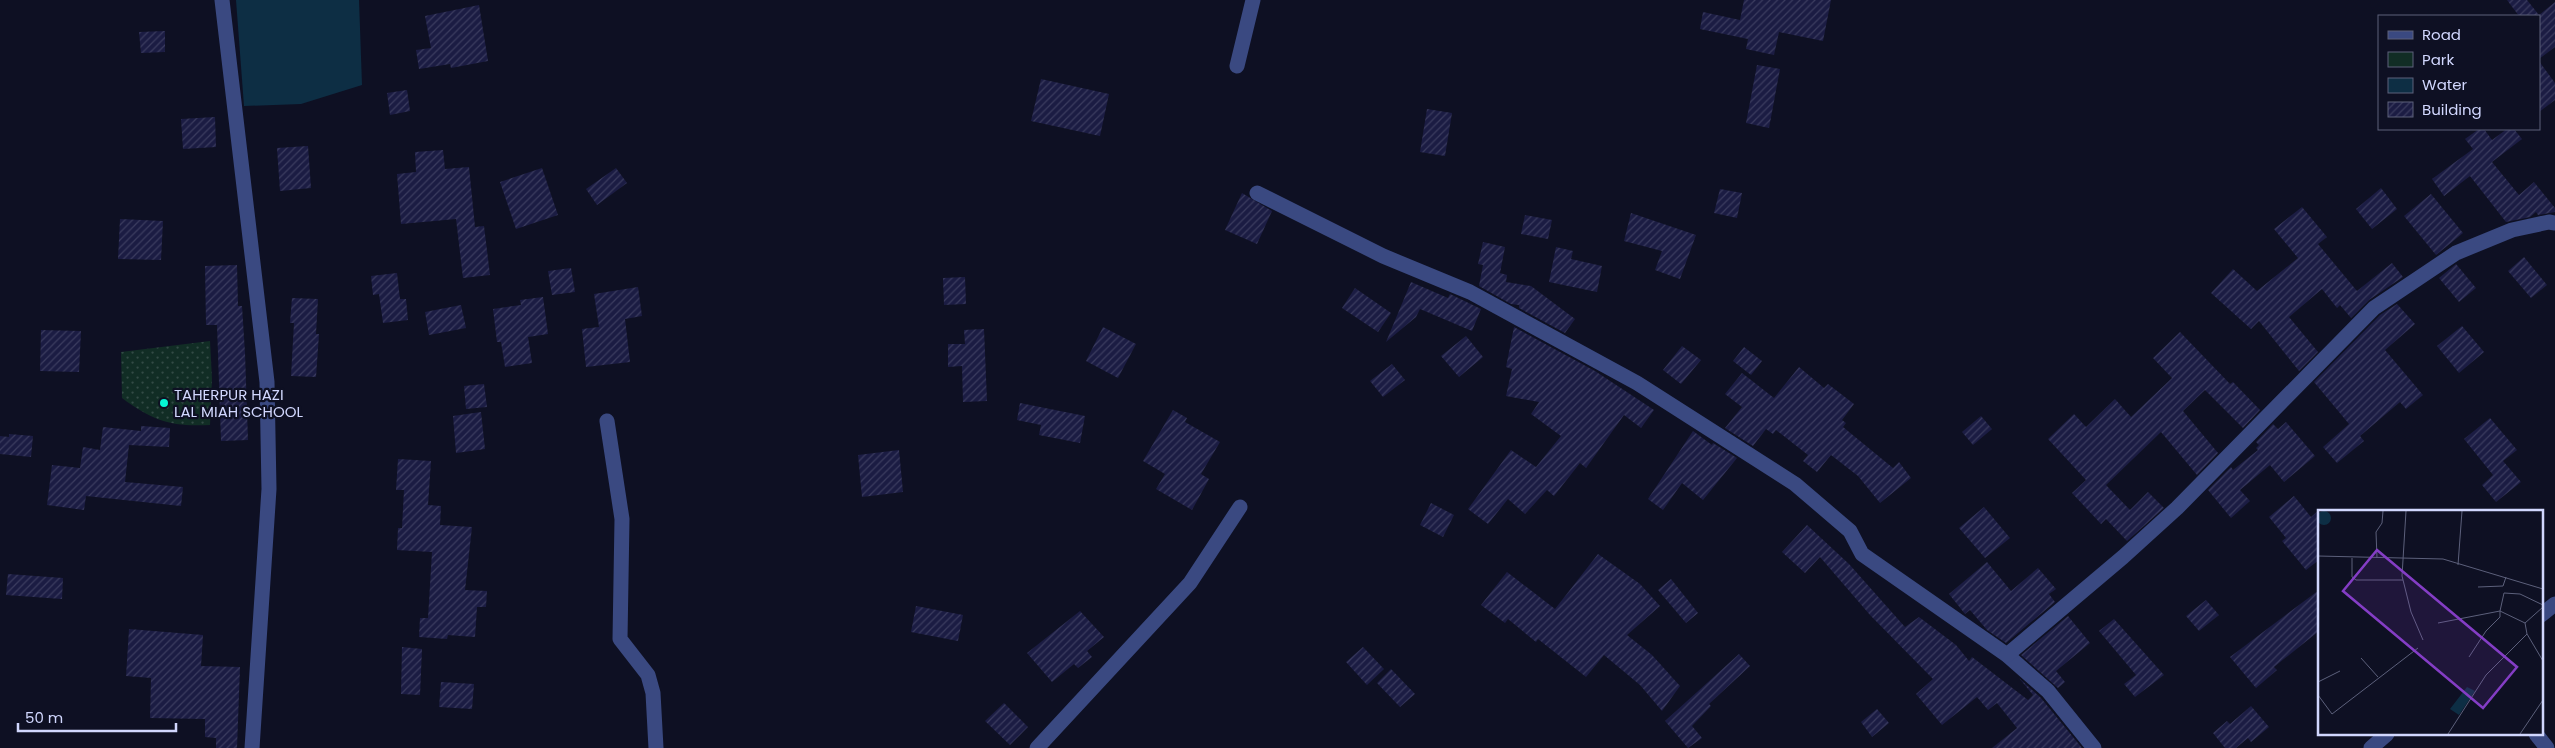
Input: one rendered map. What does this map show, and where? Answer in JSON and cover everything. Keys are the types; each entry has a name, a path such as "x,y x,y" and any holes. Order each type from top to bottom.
{"street":[{"path":"222,0 267,382 269,489 252,748"},
{"path":"1237,66 1253,0"},
{"path":"1257,193 1383,256 1470,292 1636,383 1794,484 1850,531 1862,554 2006,655 2048,691 2094,748"},
{"path":"2006,655 2123,558 2177,508 2374,308 2456,253 2512,230 2549,222 2555,223"},
{"path":"606,421 622,519 620,639 648,675 653,692 656,748"},
{"path":"1038,748 1190,583 1240,508"},
{"path":"2542,614 2555,604"},
{"path":"2371,748 2385,736"},
{"path":"2538,736 2547,748"}],"green space":[{"path":"210,341 212,379 210,425 184,425 163,421 143,412 122,398 121,352"}],"water":[{"path":"236,0 359,0 362,85 301,104 244,106"}],"building":[{"path":"1744,0 1831,0 1823,41 1779,32 1774,55 1746,49 1748,39 1700,29 1703,12 1740,20"},
{"path":"2507,0 2527,0 2539,15 2518,15"},
{"path":"2555,2 2555,47 2540,58 2539,15"},
{"path":"479,5 488,61 451,68 450,64 419,69 416,50 431,48 425,16"},
{"path":"165,31 165,52 141,53 139,32"},
{"path":"2540,62 2555,83 2555,100 2540,111"},
{"path":"1757,65 1780,69 1769,128 1746,123"},
{"path":"1041,79 1109,94 1100,136 1031,121"},
{"path":"407,90 410,111 390,115 387,93"},
{"path":"1427,109 1452,113 1445,156 1420,152"},
{"path":"215,117 216,147 183,149 181,119"},
{"path":"2478,130 2485,130 2492,140 2506,130 2515,130 2522,139 2492,162 2519,195 2534,182 2555,208 2555,212 2538,215 2536,212 2530,217 2506,222 2470,176 2444,196 2432,179 2473,149 2465,139"},
{"path":"308,146 311,188 280,191 277,148"},
{"path":"443,150 445,169 469,167 475,227 484,226 490,275 463,278 456,219 401,224 397,174 416,172 415,152"},
{"path":"542,168 558,215 516,229 500,182"},
{"path":"616,168 627,183 597,205 586,189"},
{"path":"2381,188 2397,209 2372,229 2356,209"},
{"path":"1720,189 1742,193 1737,218 1714,213"},
{"path":"1242,193 1272,211 1257,244 1225,230"},
{"path":"2431,194 2463,233 2436,255 2404,216"},
{"path":"2302,207 2327,237 2318,244 2357,291 2392,263 2403,277 2369,300 2351,318 2340,305 2337,308 2322,289 2289,317 2318,352 2299,371 2259,321 2251,329 2211,293 2233,269 2257,291 2298,258 2274,229"},
{"path":"1631,213 1696,235 1680,279 1655,270 1662,251 1624,241"},
{"path":"1525,215 1552,220 1548,239 1521,234"},
{"path":"120,219 163,221 161,260 118,259"},
{"path":"1483,242 1505,247 1500,273 1507,275 1506,282 1531,286 1575,319 1565,333 1519,308 1519,305 1511,304 1479,286 1483,265 1478,264"},
{"path":"1556,247 1573,251 1571,259 1602,266 1597,292 1549,282"},
{"path":"2524,257 2547,285 2531,298 2508,271"},
{"path":"2456,264 2476,288 2459,302 2439,278"},
{"path":"237,265 238,306 242,306 245,353 248,440 221,441 217,325 206,325 205,266"},
{"path":"571,268 575,292 552,295 548,271"},
{"path":"397,273 400,299 406,299 408,320 383,323 379,294 373,295 371,276"},
{"path":"965,277 966,304 944,305 943,278"},
{"path":"1411,282 1448,298 1450,294 1481,309 1472,331 1420,309 1416,317 1386,342"},
{"path":"638,287 642,316 625,319 630,362 586,367 582,329 599,327 594,294"},
{"path":"1355,288 1391,313 1378,332 1342,308"},
{"path":"543,297 548,334 528,337 532,363 505,367 501,342 497,342 493,309 521,305 520,300"},
{"path":"292,298 318,299 316,334 319,334 316,377 291,376 294,323 290,323"},
{"path":"2397,304 2415,324 2385,350 2423,395 2406,409 2400,402 2360,436 2364,441 2337,463 2323,447 2349,424 2314,382 2380,315"},
{"path":"461,305 466,328 429,335 425,312"},
{"path":"2462,326 2484,352 2459,373 2437,346"},
{"path":"1103,327 1136,344 1118,378 1086,361"},
{"path":"1514,327 1595,371 1654,410 1641,428 1624,415 1586,468 1580,463 1554,496 1547,490 1525,514 1508,499 1488,524 1468,509 1511,450 1536,467 1561,436 1531,414 1539,402 1506,396 1512,369 1506,367"},
{"path":"984,329 987,401 963,402 962,366 948,367 948,344 965,344 964,330"},
{"path":"41,330 81,331 79,372 40,371"},
{"path":"2180,332 2230,384 2233,382 2260,410 2243,428 2205,390 2183,411 2218,453 2197,475 2161,432 2106,485 2130,510 2148,492 2164,508 2127,541 2106,519 2101,524 2072,493 2086,480 2048,439 2074,414 2086,427 2115,399 2131,417 2172,378 2153,358"},
{"path":"1466,336 1483,357 1459,377 1441,356"},
{"path":"1682,346 1701,360 1681,384 1663,370"},
{"path":"1744,347 1762,361 1751,375 1733,361"},
{"path":"1392,364 1405,380 1383,397 1370,381"},
{"path":"1799,367 1824,388 1828,384 1854,404 1842,420 1846,423 1843,427 1893,468 1899,462 1911,478 1880,503 1858,476 1831,455 1817,472 1803,461 1808,455 1776,430 1773,434 1766,429 1753,446 1725,428 1742,407 1725,394 1742,373 1774,398"},
{"path":"484,384 487,407 466,409 464,386"},
{"path":"1020,403 1085,416 1080,443 1039,435 1041,425 1017,420"},
{"path":"1173,410 1187,418 1185,422 1220,442 1201,474 1209,479 1192,510 1156,489 1165,474 1143,461"},
{"path":"481,412 485,449 456,453 453,416"},
{"path":"1981,416 1992,429 1973,445 1962,432"},
{"path":"2490,418 2517,450 2503,461 2521,482 2496,502 2482,485 2493,475 2464,439"},
{"path":"2286,422 2315,456 2284,482 2270,465 2240,490 2250,501 2231,518 2208,490 2231,467 2233,470 2258,450 2256,448 2259,445 2256,442 2273,424 2278,429"},
{"path":"141,426 170,428 169,447 129,445 125,482 183,487 181,506 86,496 84,510 47,505 52,465 80,468 83,447 100,450 103,427 141,431"},
{"path":"1693,431 1712,445 1713,443 1737,458 1703,500 1682,483 1663,510 1648,499"},
{"path":"9,434 33,436 31,457 0,454 0,436 9,437"},
{"path":"899,450 903,492 862,497 858,455"},
{"path":"398,459 431,461 428,505 441,506 440,525 472,527 465,590 487,591 486,607 477,607 475,637 448,635 447,639 419,637 420,618 428,618 432,552 397,550 398,528 402,528 404,490 396,490"},
{"path":"2294,496 2311,517 2318,511 2318,561 2306,570 2282,541 2286,538 2269,517"},
{"path":"1431,503 1454,515 1443,537 1420,525"},
{"path":"1984,507 2010,538 1985,558 1959,528"},
{"path":"1807,525 1849,564 1905,627 1919,617 1956,645 1969,661 1972,657 2028,700 2033,695 2019,678 2041,698 2082,748 1992,748 2017,728 1997,703 1988,710 1977,697 1942,725 1916,694 1933,679 1870,615 1820,557 1805,573 1782,552"},
{"path":"1598,554 1640,584 1660,606 1627,635 1652,655 1680,686 1662,711 1640,685 1604,655 1586,677 1538,639 1536,642 1508,619 1505,623 1481,605 1507,572 1555,609"},
{"path":"1987,562 2011,591 2038,568 2056,589 2049,594 2055,602 2006,643 1987,630 1970,610 1965,614 1949,594"},
{"path":"8,574 63,578 62,599 6,595"},
{"path":"1671,579 1698,613 1686,623 1658,590"},
{"path":"2318,591 2318,632 2274,667 2277,670 2256,688 2230,657"},
{"path":"2206,600 2219,615 2199,631 2186,616"},
{"path":"916,606 963,615 958,641 911,632"},
{"path":"1080,611 1104,637 1087,651 1092,657 1078,668 1074,664 1052,682 1027,653"},
{"path":"2068,616 2090,643 2056,671 2065,682 2058,688 2021,655"},
{"path":"2114,619 2164,675 2135,697 2124,684 2136,675 2099,631"},
{"path":"129,629 203,635 201,666 240,667 237,748 216,748 216,738 205,737 205,719 150,718 151,678 126,676"},
{"path":"402,647 422,649 420,695 401,694"},
{"path":"1363,647 1384,669 1367,685 1346,662"},
{"path":"1739,654 1750,666 1709,704 1711,706 1692,726 1702,738 1688,748 1665,721"},
{"path":"1391,669 1415,694 1400,707 1377,683"},
{"path":"441,682 474,684 472,709 439,707"},
{"path":"1004,703 1028,727 1010,745 985,721"},
{"path":"2251,706 2269,727 2251,742 2248,738 2236,748 2225,748 2213,733 2227,721 2230,724"},
{"path":"1877,709 1889,723 1872,737 1861,722"}],"place":[{"name":"TAHERPUR HAZI LAL MIAH SCHOOL","path":"164,403"}]}
